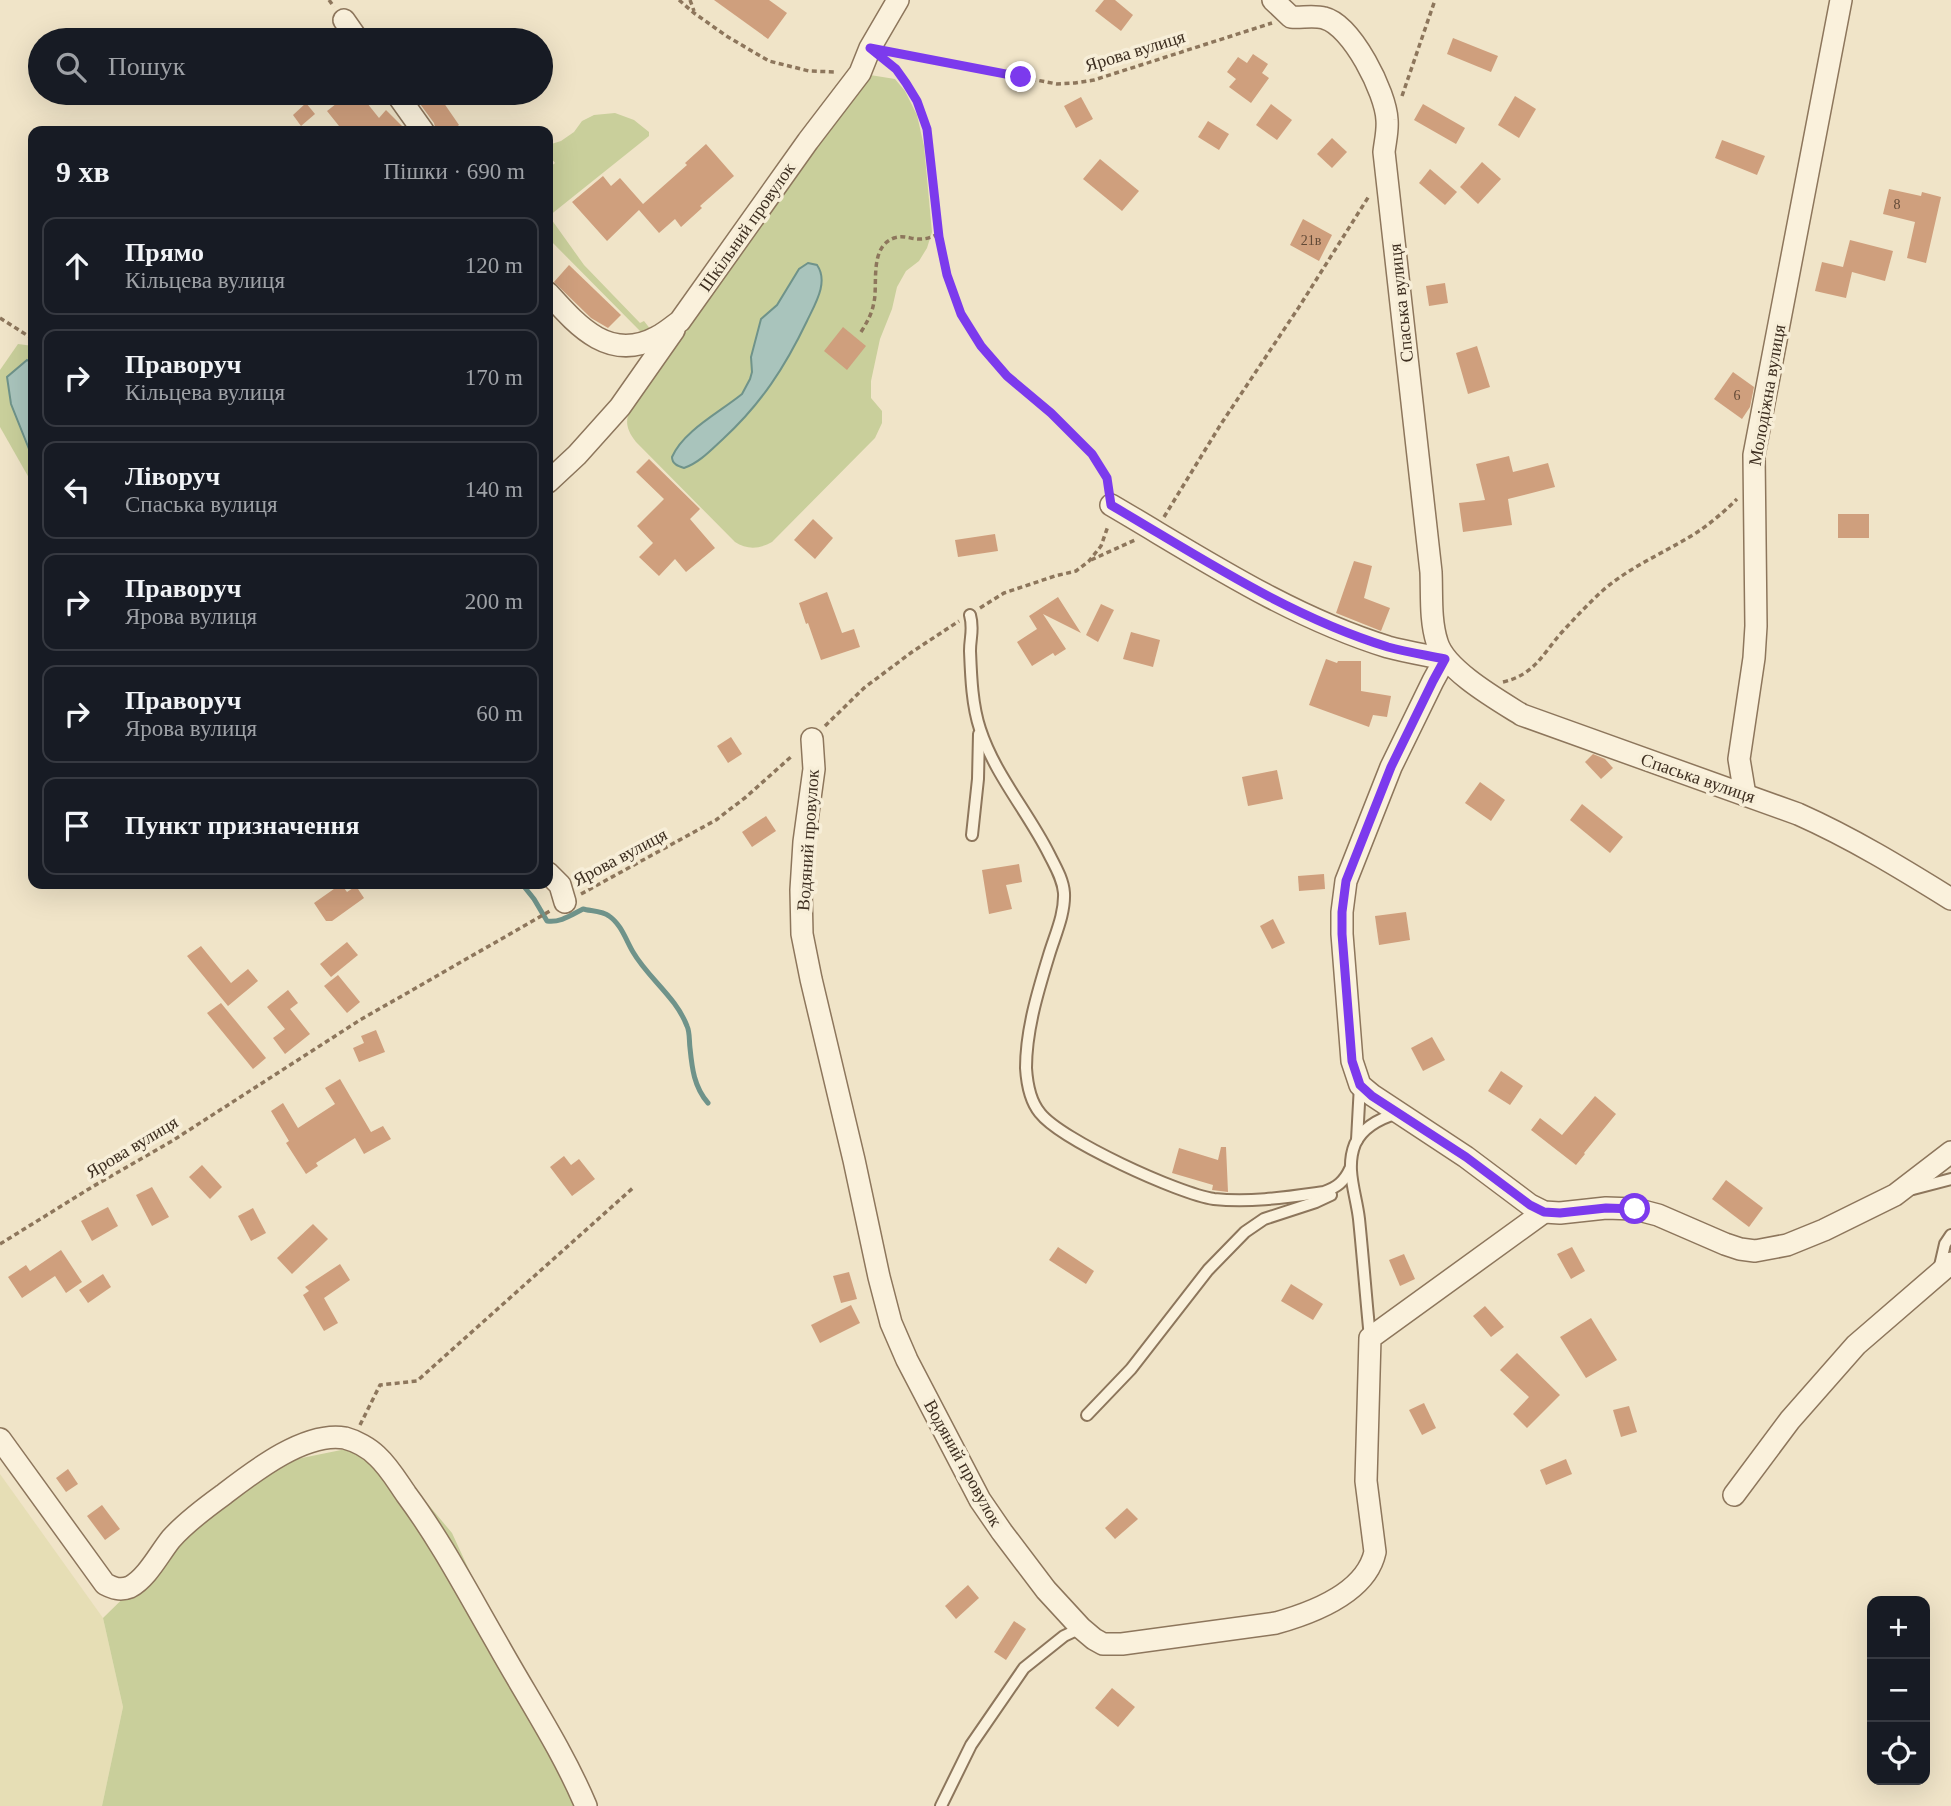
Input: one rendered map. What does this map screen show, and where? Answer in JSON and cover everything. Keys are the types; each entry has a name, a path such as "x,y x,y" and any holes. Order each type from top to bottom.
{"street":[{"name":"Шкільний провулок","path":"553,298 586,332 602,341 620,345 638,344 655,338 680,321 808,141 860,73 870,48 898,0"},
{"path":"1273,0 1291,17"},
{"name":"Молодіжна вулиця","path":"1745,795 1739,759 1756,626 1754,455 1842,0"},
{"name":"Спаська вулиця","path":"1291,17 1324,18 1342,29 1362,56 1381,93 1387,120 1384,152 1431,572 1432,623 1437,645 1445,659 1473,682 1522,715 1798,814 1879,855 1951,899"},
{"path":"344,20 350,28"},
{"path":"405,105 419,126"},
{"path":"553,477 620,407 680,321"},
{"name":"Спаська вулиця","path":"1111,505 1261,593 1321,622 1389,647 1445,659"},
{"path":"1445,659 1391,767 1346,881 1342,934 1352,1061 1360,1085 1372,1096 1544,1212 1635,1209 1658,1215 1725,1244 1755,1251 1770,1250 1800,1240 1895,1195 1951,1152"},
{"name":"Водяний провулок","path":"812,739 814,769 804,842 802,934 891,1323 907,1360 980,1500 1026,1565 1081,1628 1094,1639 1109,1644 1276,1623 1298,1617 1329,1602 1357,1583 1373,1561 1375,1552 1366,1481 1370,1338"},
{"path":"553,878 560,885 559,906"},
{"path":"1370,1338 1544,1212"},
{"path":"1734,1495 1790,1420 1856,1345 1944,1268"},
{"path":"0,1439 104,1584 122,1590 142,1577 172,1538 195,1516 260,1466 285,1452 330,1437 346,1438 376,1455 421,1513 456,1570 550,1736 586,1806"}],"lane":[{"path":"970,615 973,625 970,646 971,677 979,727 978,779 972,835"},
{"path":"979,727 993,761 1041,838 1060,876 1064,891 1060,920 1036,999 1029,1035 1027,1080 1041,1115 1105,1156 1192,1194 1210,1198 1287,1198 1324,1192 1344,1181"},
{"path":"1357,1140 1360,1085"},
{"path":"1370,1338 1358,1214 1350,1169 1357,1140 1364,1130 1384,1117 1398,1113"},
{"path":"1087,1415 1131,1369 1208,1270 1245,1232 1264,1219 1331,1195 1338,1190 1350,1169"},
{"path":"1895,1195 1951,1179"},
{"path":"1944,1268 1945,1244 1951,1235"},
{"path":"941,1806 971,1745 1024,1668 1063,1636 1081,1628"}],"path":[{"path":"679,0 728,37 769,61 809,71 860,73"},
{"path":"690,0 694,13"},
{"path":"1400,102 1435,0"},
{"name":"Ярова вулиця","path":"870,48 1056,84 1075,83 1094,80 1291,17"},
{"path":"870,48 896,69 917,101 927,129 938,225 947,275 961,314 981,346 1007,376 1051,413 1092,454 1107,478 1111,505 1108,529 1101,546 1089,561"},
{"path":"1155,531 1373,189"},
{"path":"861,332 871,316 875,300 875,269 878,256 886,243 895,237 926,240 936,235 938,225"},
{"path":"0,318 28,336"},
{"path":"1473,682 1502,682 1527,673 1601,592 1656,555 1689,538 1712,521 1753,482"},
{"name":"Ярова вулиця","path":"0,1244 184,1133 360,1020 716,820 812,739 864,688 912,652 1004,593 1076,571 1089,561 1155,531"},
{"path":"352,1441 380,1385 417,1381 634,1187"}],"shaded area":[{"path":"0,1474 103,1618 123,1707 102,1806 0,1806"}],"green space":[{"path":"870,75 895,79 905,91 917,115 924,146 932,232 919,261 906,271 897,287 880,339 871,381 871,398 882,411 882,423 875,438 772,542 758,547 744,546 735,542 636,442 628,429 628,417 632,406 818,141"},
{"path":"615,113 634,120 649,132 649,136 553,213 553,143 574,132 582,121 594,115"},
{"path":"553,222 584,265 640,323 644,321 651,330 641,332 553,243"},
{"path":"18,344 28,345 28,476 0,427 0,370"},
{"path":"351,1448 396,1466 452,1533 578,1806 102,1806 123,1707 103,1618 195,1528 287,1461"}],"water":[{"path":"808,263 817,265 820,272 820,293 781,369 737,426 709,452 684,468 676,464 672,457 684,439 742,394 752,372 751,357 761,319 777,305 799,269"},
{"path":"28,361 28,446 11,404 7,377"}],"building":[{"path":"714,0 769,0 787,13 768,39"},
{"path":"1104,0 1115,0 1133,15 1121,31 1095,11"},
{"path":"1453,38 1498,56 1491,72 1447,54"},
{"path":"1253,54 1268,64 1262,73 1269,78 1251,103 1229,87 1236,79 1227,72 1238,57 1247,63"},
{"path":"1515,96 1536,109 1519,138 1498,125"},
{"path":"1081,97 1093,119 1076,128 1064,106"},
{"path":"1271,104 1292,120 1277,140 1256,125"},
{"path":"1423,104 1465,128 1456,144 1414,120"},
{"path":"304,105 308,105 315,114 301,126 293,115"},
{"path":"335,105 369,105 379,118 386,110 402,126 339,126 327,111"},
{"path":"421,105 445,105 459,125 435,126"},
{"path":"1208,121 1229,134 1219,150 1198,137"},
{"path":"1332,138 1347,152 1332,168 1317,154"},
{"path":"1722,140 1765,156 1757,175 1715,158"},
{"path":"706,144 734,176 681,227 675,219 659,233 639,210 607,241 572,202 603,176 611,186 620,178 643,204 687,165 685,163"},
{"path":"1100,159 1139,191 1122,211 1083,179"},
{"path":"1482,162 1501,179 1478,204 1460,187"},
{"path":"1430,169 1457,192 1445,205 1419,183"},
{"path":"1889,189 1941,197 1926,263 1907,258 1915,222 1883,214"},
{"path":"1303,219 1332,235 1319,261 1290,245"},
{"path":"1850,240 1893,251 1885,281 1852,272 1846,298 1815,291 1822,262 1843,267"},
{"path":"569,265 621,315 608,328 591,318 554,282"},
{"path":"1445,283 1448,303 1429,306 1426,286"},
{"path":"843,327 866,346 847,370 824,351"},
{"path":"1477,346 1490,387 1468,394 1456,353"},
{"path":"1733,372 1754,387 1750,407 1742,419 1714,399"},
{"path":"1509,456 1513,472 1548,463 1555,487 1508,499 1512,525 1463,532 1459,503 1485,500 1476,464"},
{"path":"649,459 700,509 690,519 715,548 686,572 675,559 659,576 639,557 653,543 637,526 664,499 636,472"},
{"path":"1838,514 1869,514 1869,538 1838,538"},
{"path":"813,519 833,538 815,559 794,540"},
{"path":"995,534 998,551 958,557 955,540"},
{"path":"1354,561 1372,566 1364,598 1390,608 1381,631 1336,613"},
{"path":"827,592 842,633 854,629 860,647 821,660 799,603"},
{"path":"1058,597 1081,633 1043,614 1066,649 1055,656 1053,653 1032,666 1017,642 1037,629 1029,616"},
{"path":"1101,604 1114,610 1098,642 1086,635"},
{"path":"1131,632 1160,640 1153,667 1123,659"},
{"path":"1326,659 1337,663 1361,661 1361,691 1391,696 1387,717 1373,715 1369,727 1309,705"},
{"path":"731,737 742,754 728,763 717,746"},
{"path":"1593,754 1605,759 1613,768 1601,779 1585,762"},
{"path":"1277,770 1283,799 1248,806 1242,777"},
{"path":"1480,782 1505,800 1491,821 1465,803"},
{"path":"1582,804 1623,837 1610,853 1570,820"},
{"path":"766,816 776,831 752,847 742,832"},
{"path":"1019,864 1022,882 1006,885 1012,909 989,914 982,870"},
{"path":"1324,874 1325,889 1299,891 1298,876"},
{"path":"334,889 345,889 347,892 358,889 364,898 332,921 326,921 314,903"},
{"path":"1406,912 1410,940 1379,945 1375,916"},
{"path":"1273,919 1285,943 1272,949 1260,926"},
{"path":"347,942 358,955 331,977 320,964"},
{"path":"201,946 231,983 248,969 258,981 228,1006 187,956"},
{"path":"338,975 360,1002 347,1013 324,986"},
{"path":"288,990 298,1003 290,1009 310,1034 285,1054 273,1038 285,1029 267,1007"},
{"path":"221,1003 266,1058 253,1069 207,1013"},
{"path":"376,1030 385,1052 359,1062 353,1048 364,1043 361,1036"},
{"path":"1432,1037 1445,1060 1423,1071 1411,1048"},
{"path":"1501,1071 1523,1086 1510,1105 1488,1091"},
{"path":"340,1079 371,1132 383,1126 391,1139 364,1154 355,1138 316,1163 318,1166 306,1174 286,1143 289,1141 271,1111 283,1103 298,1128 335,1104 325,1088"},
{"path":"1595,1096 1616,1114 1576,1165 1531,1130 1540,1118 1562,1135"},
{"path":"1221,1147 1226,1147 1228,1192 1212,1190 1213,1185 1172,1173 1179,1148 1218,1160"},
{"path":"564,1156 571,1165 579,1159 595,1179 572,1196 550,1167"},
{"path":"202,1165 222,1187 210,1199 189,1177"},
{"path":"1726,1180 1763,1208 1749,1227 1712,1199"},
{"path":"152,1187 169,1217 152,1226 136,1195"},
{"path":"108,1207 118,1226 92,1241 81,1221"},
{"path":"253,1208 266,1233 251,1241 238,1216"},
{"path":"313,1224 328,1239 292,1274 277,1258"},
{"path":"1058,1247 1094,1271 1086,1284 1049,1260"},
{"path":"1572,1247 1585,1271 1571,1279 1557,1254"},
{"path":"61,1250 82,1282 66,1293 55,1276 22,1298 8,1277 26,1265 30,1271"},
{"path":"1404,1254 1415,1279 1400,1286 1389,1260"},
{"path":"340,1264 350,1280 324,1298 338,1323 324,1331 303,1295 309,1291 305,1287"},
{"path":"849,1272 857,1299 841,1303 833,1276"},
{"path":"103,1274 111,1287 88,1303 79,1290"},
{"path":"1291,1284 1323,1304 1313,1320 1281,1301"},
{"path":"851,1305 860,1323 820,1343 811,1325"},
{"path":"1485,1306 1504,1327 1491,1337 1473,1316"},
{"path":"1591,1318 1617,1360 1586,1378 1560,1337"},
{"path":"1517,1353 1560,1395 1527,1428 1513,1414 1529,1397 1500,1370"},
{"path":"1424,1403 1436,1428 1422,1435 1409,1410"},
{"path":"1629,1406 1637,1432 1621,1437 1613,1410"},
{"path":"1566,1459 1572,1474 1546,1485 1540,1470"},
{"path":"68,1469 78,1484 66,1492 56,1478"},
{"path":"102,1505 120,1529 105,1540 87,1516"},
{"path":"1127,1508 1138,1519 1115,1539 1105,1528"},
{"path":"968,1585 979,1598 956,1619 945,1606"},
{"path":"1014,1621 1026,1629 1006,1660 994,1652"},
{"path":"1112,1688 1135,1707 1118,1727 1095,1708"}],"waterway":[{"path":"526,889 547,921 561,920 583,909 606,914 617,923 639,961 682,1016 689,1031 694,1077 708,1103"}],"route":[{"path":"1021,77 870,48 896,69 917,101 927,129 939,237 947,275 961,314 981,346 1007,376 1051,413 1092,454 1107,478 1111,505 1261,593 1321,622 1389,647 1445,659 1391,767 1346,881 1342,934 1352,1061 1360,1085 1372,1096 1544,1212 1635,1209"}]}
